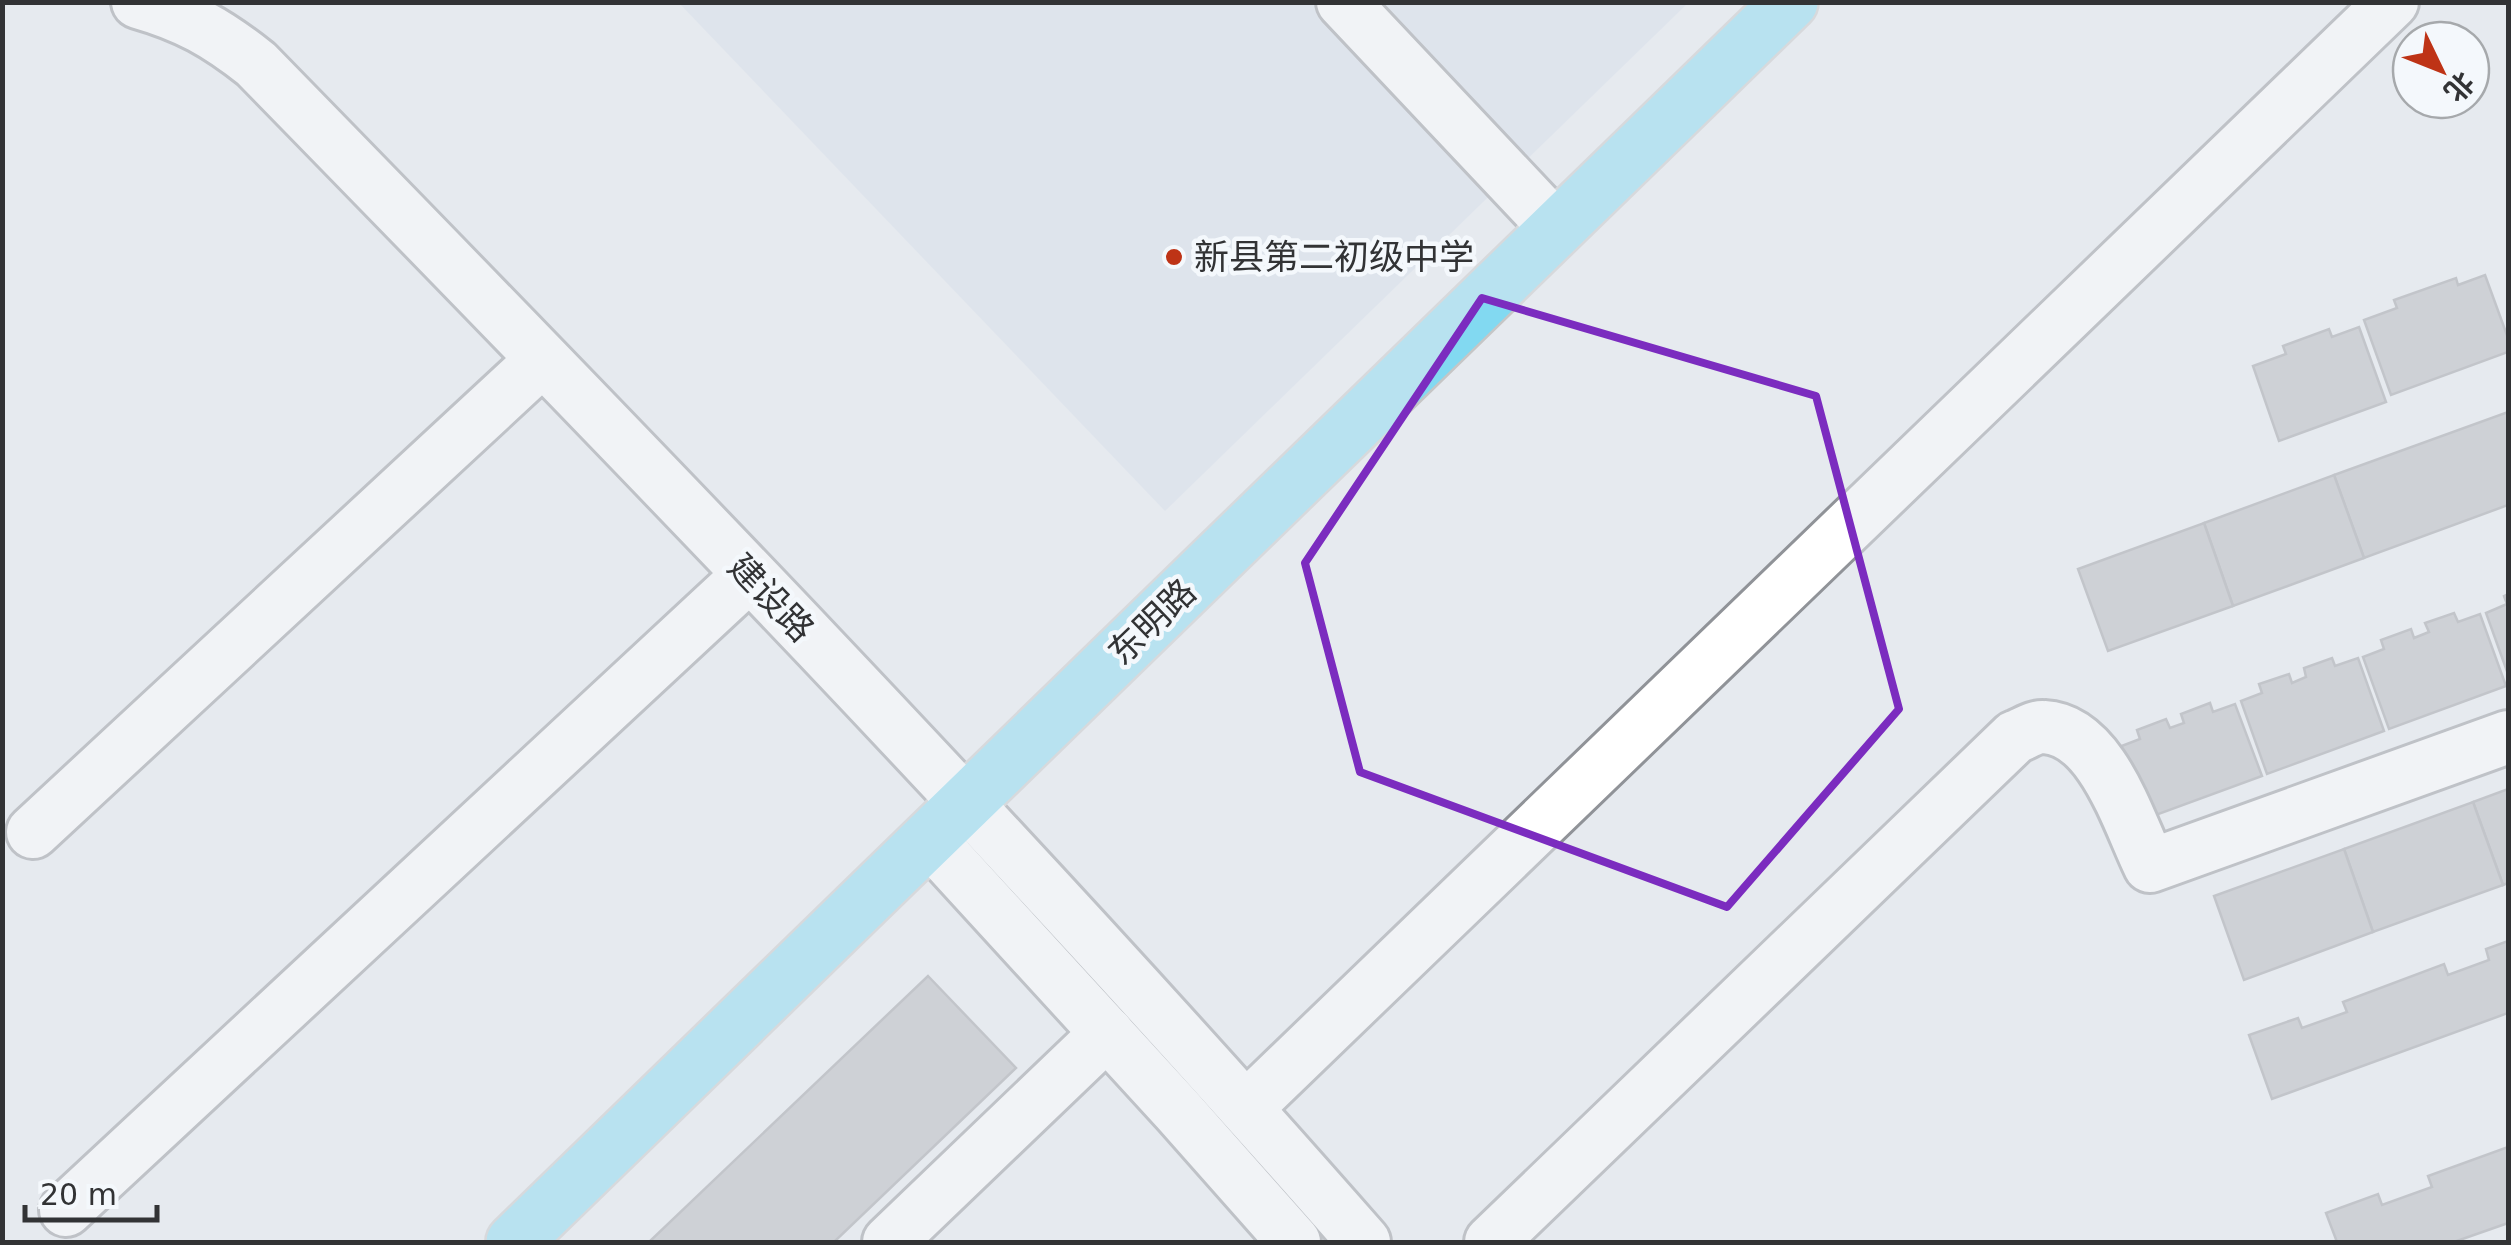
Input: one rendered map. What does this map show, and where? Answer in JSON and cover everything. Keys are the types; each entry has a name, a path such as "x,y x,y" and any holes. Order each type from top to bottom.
{"main road":[{"name":"东明路","path":"514,1242 1790,2"}],"street":[{"name":"建设路","path":"138,2 175,12 216,33 256,64 748,575 948,820 1107,1033 1294,1242"},
{"path":"1343,2 1557,229"},
{"path":"1246,1108 2392,2"},
{"path":"33,832 542,360"},
{"path":"66,1210 748,575"},
{"path":"1490,1242 2015,737 2041,726 2074,734 2096,756 2150,866 2508,738"},
{"name":"建设路","path":"948,820 1246,1108 1364,1242"},
{"path":"902,1238 1107,1033"}],"highlighted area":[{"path":"1482,298 1816,396 1899,709 1727,907 1360,772 1305,563"}],"shaded area":[{"name":"新县第二初级中学","path":"679,3 1688,3 1165,511"}],"building":[{"path":"2485,275 2508,338 2508,352 2391,395 2364,320 2397,308 2394,300 2456,278 2458,285"},
{"path":"2359,327 2386,402 2279,441 2253,366 2286,354 2283,346 2329,329 2332,337"},
{"path":"2508,412 2508,505 2364,558 2334,475"},
{"path":"2334,475 2364,558 2233,606 2204,523"},
{"path":"2204,523 2233,606 2108,651 2078,569"},
{"path":"2508,594 2508,674 2486,613 2507,604 2504,596"},
{"path":"2454,613 2458,622 2480,614 2506,686 2389,729 2363,657 2384,649 2381,640 2411,629 2414,638 2429,632 2425,623"},
{"path":"2332,658 2335,666 2358,658 2384,731 2267,774 2241,701 2262,693 2259,684 2289,674 2292,683 2306,677 2304,668"},
{"path":"2210,703 2213,712 2235,704 2262,776 2145,819 2119,747 2140,739 2137,730 2166,719 2170,728 2184,723 2181,714"},
{"path":"2508,789 2508,883 2503,885 2473,802"},
{"path":"2473,802 2503,885 2373,932 2344,849"},
{"path":"2344,849 2373,932 2244,980 2214,896"},
{"path":"2508,941 2508,1013 2272,1099 2249,1035 2298,1018 2302,1028 2347,1012 2343,1002 2444,964 2448,975 2489,960 2486,949"},
{"path":"928,976 1016,1068 834,1242 649,1242"},
{"path":"2508,1147 2508,1223 2454,1242 2337,1242 2326,1213 2378,1194 2382,1205 2432,1187 2428,1176"}],"place":[{"name":"新县第二初级中学","path":"1174,257"}]}
